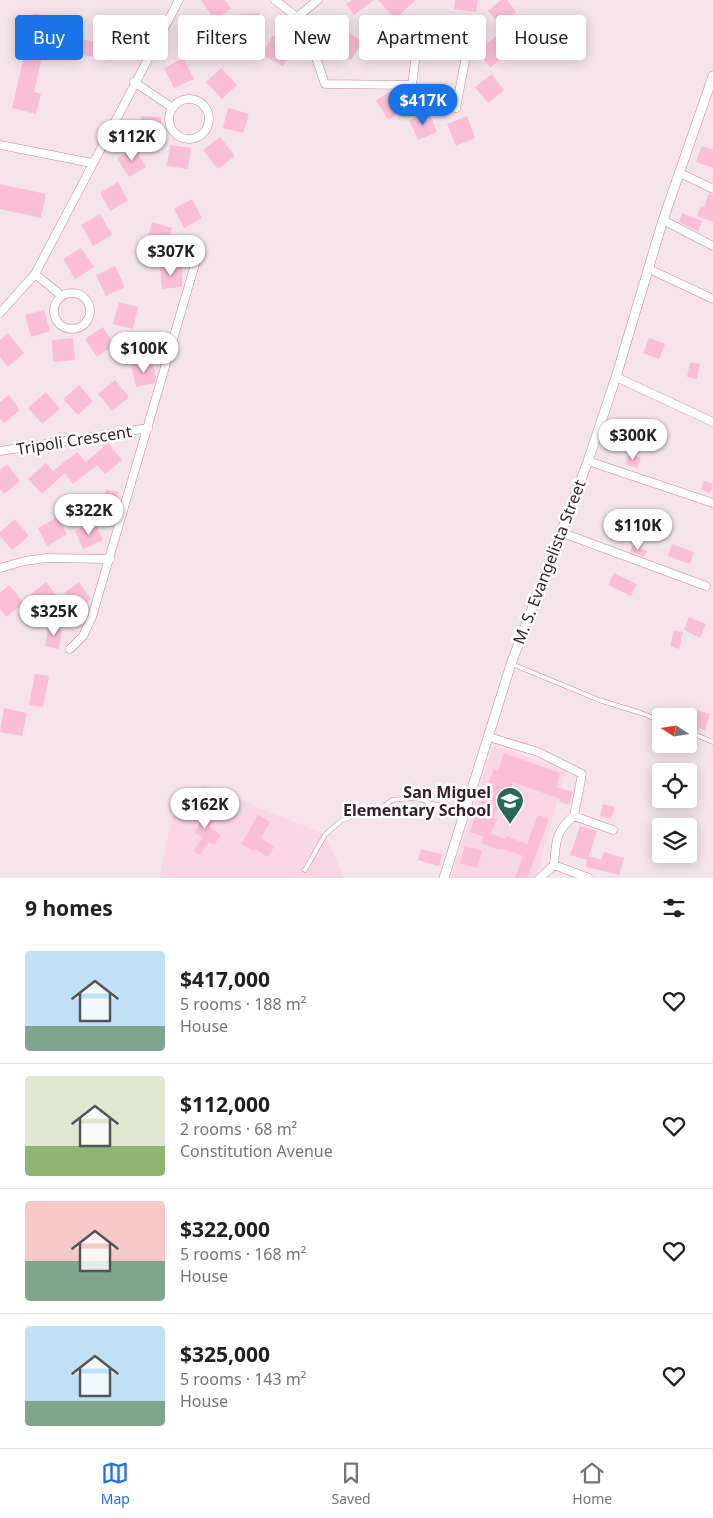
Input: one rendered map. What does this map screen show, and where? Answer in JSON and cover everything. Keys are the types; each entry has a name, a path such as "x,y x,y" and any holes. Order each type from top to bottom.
{"street":[{"path":"0,313 35,274 134,82 179,0"},
{"path":"275,0 294,15"},
{"path":"299,15 318,0"},
{"path":"440,28 455,32 469,40 456,108 423,102 414,95 412,85 418,38 426,29 440,28"},
{"path":"316,60 324,84 412,85"},
{"name":"M. S. Evangelista Street","path":"444,878 511,664 588,461 664,220 713,76"},
{"path":"134,82 173,108"},
{"path":"184,100 196,100 202,104 209,115 209,122 205,131 193,139 186,139 176,134 169,118 173,108 184,100"},
{"path":"0,145 92,164"},
{"path":"680,173 713,188"},
{"path":"664,220 713,246"},
{"path":"70,649 84,636 92,617 200,247"},
{"path":"649,269 713,299"},
{"path":"35,274 62,296"},
{"path":"74,293 85,298 88,303 89,316 82,326 70,329 59,323 55,318 54,307 62,296 74,293"},
{"path":"616,377 713,422"},
{"name":"Tripoli Crescent","path":"0,451 148,428"},
{"path":"588,461 713,504"},
{"path":"560,532 706,586"},
{"path":"0,568 25,561 46,558 110,558"},
{"path":"489,737 538,752 582,774 574,816 563,825 556,840 554,865 540,878"},
{"path":"574,816 613,830"},
{"path":"554,865 589,878"}],"lane":[{"path":"511,664 599,700 652,717"},
{"path":"698,736 713,742"},
{"path":"305,870 325,835 342,820 384,806 392,800 422,799 431,804 465,808"},
{"path":"384,806 394,812 412,813 431,804"}],"shaded area":[{"name":"San Miguel Elementary School","path":"493,745 566,771 536,878 451,878"},
{"path":"204,784 325,834 344,878 159,878 173,813"}],"building":[{"path":"201,0 225,0 231,9 222,15 211,15"},
{"path":"352,0 374,0 354,15 346,4"},
{"path":"378,0 416,0 399,15 391,15"},
{"path":"455,0 478,0 476,12 454,9"},
{"path":"501,0 507,0 516,12 512,15 496,15 496,20 488,11"},
{"path":"260,13 260,15 239,15"},
{"path":"349,33 359,40 359,47 351,60 349,59"},
{"path":"273,35 275,36 275,60 286,60 283,66 265,57 265,50"},
{"path":"496,36 496,60 499,60 490,68 484,60 486,60 486,44"},
{"path":"83,39 93,41 93,57 83,55"},
{"path":"23,60 41,60 34,92 41,94 36,114 12,108"},
{"path":"179,60 184,60 194,79 174,88 164,68"},
{"path":"221,68 237,85 222,99 206,82"},
{"path":"492,74 504,90 488,103 475,87"},
{"path":"393,90 398,90 408,108 388,120 376,100"},
{"path":"228,108 249,114 243,133 223,128"},
{"path":"429,112 437,132 418,140 409,120"},
{"path":"141,116 161,117 160,142 140,141"},
{"path":"467,116 475,138 456,146 447,124"},
{"path":"220,137 235,156 218,169 203,150"},
{"path":"170,145 191,148 188,169 167,166"},
{"path":"702,146 713,150 713,168 696,162"},
{"path":"135,148 146,167 129,177 117,158"},
{"path":"118,182 128,200 110,211 100,193"},
{"path":"0,184 46,194 41,218 0,209"},
{"path":"709,193 713,195 713,222 697,216 701,206 704,207"},
{"path":"192,199 202,218 184,228 174,209"},
{"path":"682,213 702,221 698,232 679,222"},
{"path":"100,214 112,235 93,246 81,225"},
{"path":"152,222 172,228 166,251 145,246"},
{"path":"81,248 94,267 75,279 63,259"},
{"path":"115,266 125,287 106,296 96,275"},
{"path":"182,266 182,287 162,289 160,268"},
{"path":"119,302 138,307 133,329 113,324"},
{"path":"44,310 50,331 31,337 25,315"},
{"path":"103,327 114,345 97,357 85,339"},
{"path":"8,333 24,353 8,367 0,357 0,340"},
{"path":"73,338 75,360 53,362 52,340"},
{"path":"649,338 665,344 659,359 643,353"},
{"path":"152,360 156,377 155,383 136,387 131,365"},
{"path":"690,362 700,364 697,379 687,377"},
{"path":"115,380 129,397 112,411 98,394"},
{"path":"79,385 93,401 78,415 63,399"},
{"path":"46,392 60,409 42,424 28,408"},
{"path":"9,395 20,410 4,423 0,418 0,402"},
{"path":"108,443 122,460 105,474 97,465 73,484 65,473 42,494 28,479 46,463 53,471 77,452 86,462"},
{"path":"629,453 641,458 637,468 625,464"},
{"path":"7,464 20,481 4,494 0,489 0,470"},
{"path":"704,481 713,484 710,493 701,489"},
{"path":"106,490 118,492 112,524 100,521"},
{"path":"57,517 67,534 47,546 38,528"},
{"path":"15,519 29,536 12,550 0,536 0,532"},
{"path":"629,519 651,525 649,533 627,528"},
{"path":"95,522 103,540 83,549 75,531"},
{"path":"672,544 694,552 690,564 668,556"},
{"path":"632,545 647,551 644,557 630,552"},
{"path":"614,573 637,584 631,596 608,585"},
{"path":"46,582 58,597 43,609 31,594"},
{"path":"79,582 91,599 76,611 64,593"},
{"path":"9,585 24,603 6,617 0,609 0,593"},
{"path":"689,617 706,624 700,638 684,630"},
{"path":"48,626 62,628 59,649 45,646"},
{"path":"674,630 683,632 679,649 670,646"},
{"path":"35,674 49,676 43,707 29,705"},
{"path":"4,708 27,713 22,736 0,732"},
{"path":"698,710 710,714 705,730 699,728 698,732"},
{"path":"504,753 560,773 556,787 573,792 569,805 559,802 560,799 513,782 508,796 503,794 494,818 497,819 491,834 505,839 506,836 527,844 538,815 549,819 527,878 515,878 523,856 481,843 484,837 470,832 475,814 490,786 488,785 494,769 498,771"},
{"path":"196,804 215,817 209,826 221,835 214,845 209,842 199,855 193,851 203,838 194,832 203,818 192,811"},
{"path":"603,804 615,807 611,819 600,816"},
{"path":"258,815 270,822 261,838 274,847 268,857 241,844"},
{"path":"580,826 597,831 589,856 601,860 604,852 624,858 619,875 586,867 587,860 570,855"},
{"path":"465,846 482,851 477,868 460,863"},
{"path":"421,849 442,854 439,866 418,860"}],"place":[{"name":"San Miguel Elementary School","path":"510,825"}]}
